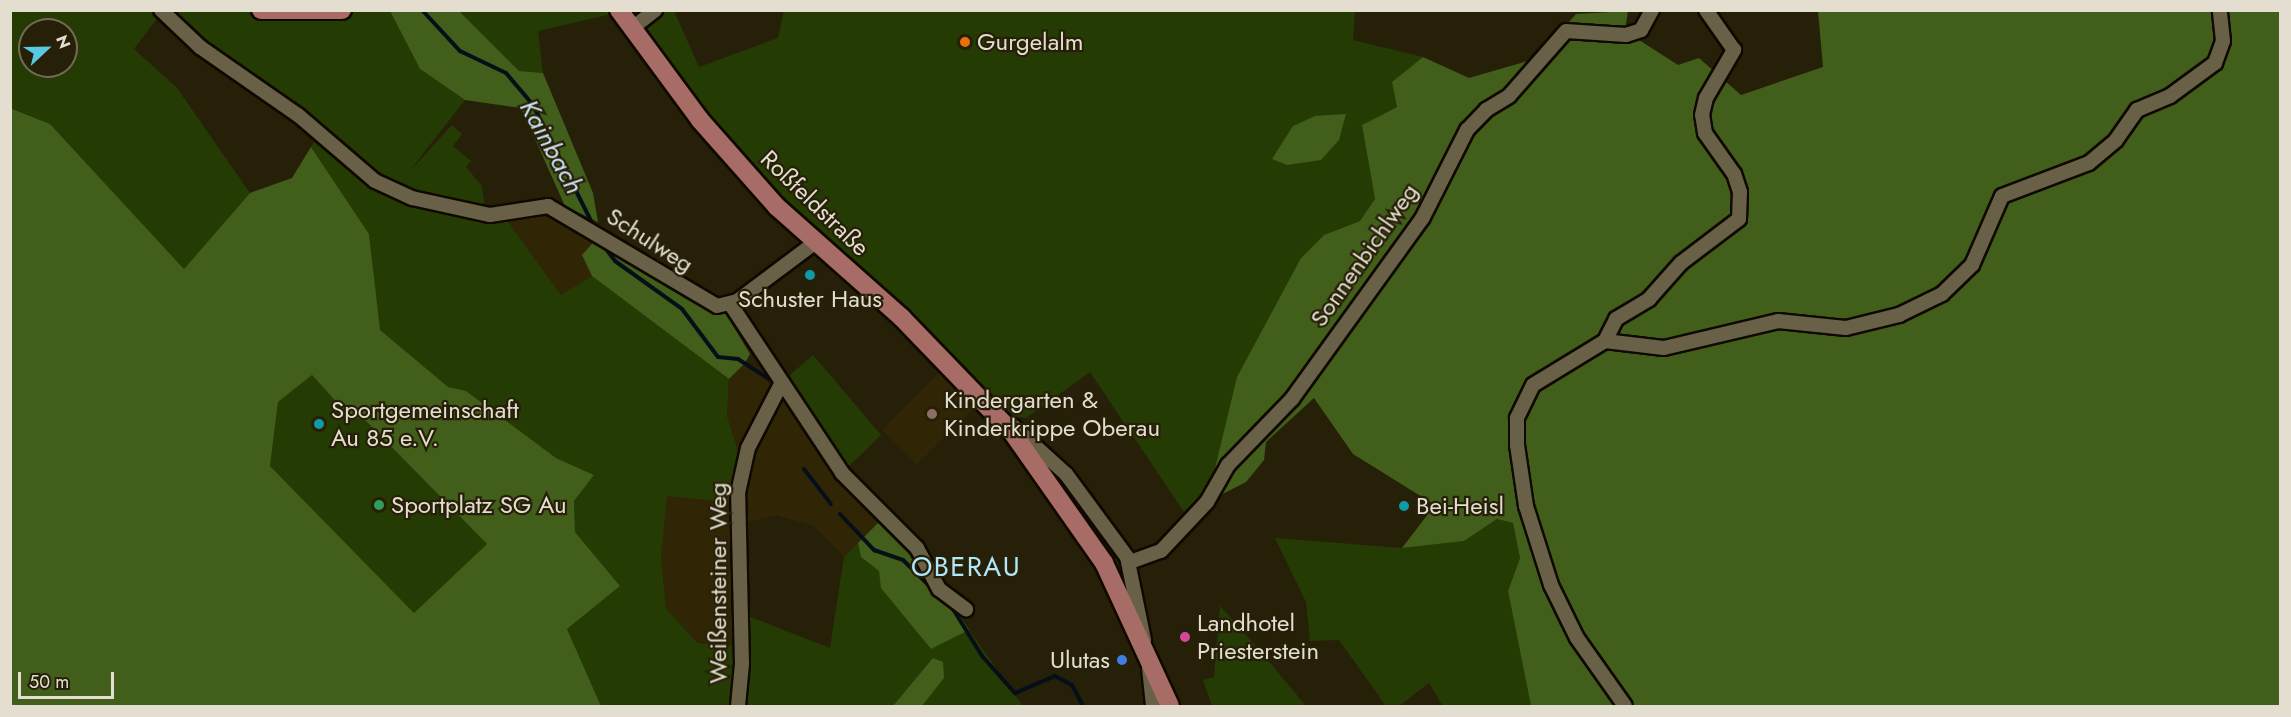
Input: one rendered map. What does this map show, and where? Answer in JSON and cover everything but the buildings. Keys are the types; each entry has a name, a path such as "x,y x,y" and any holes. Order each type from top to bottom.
{"main road":[{"path":"261,10 342,10"},
{"name":"Roßfeldstraße","path":"619,10 700,120 816,242 902,318 997,413 1087,536 1170,706"}],"street":[{"name":"Schulweg","path":"161,10 393,191 470,214 548,206 691,294 717,306 731,305"},
{"path":"177,10 178,25"},
{"path":"631,29 655,10"},
{"name":"Sonnenbichlweg","path":"1130,562 1161,551 1207,502 1228,465 1292,399 1422,219 1467,130 1509,96 1566,31 1626,35 1641,30 1653,10"},
{"path":"1625,706 1577,638 1551,585 1529,516 1517,445 1517,418 1533,385 1605,342 1616,319 1649,299 1681,263 1738,219 1737,183 1705,133 1702,115 1706,98 1734,50 1706,10"},
{"path":"1605,342 1664,348 1778,321 1846,328 1899,315 1934,298 1972,265 2002,196 2089,163 2116,140 2137,110 2169,96 2215,63 2223,41 2220,10"},
{"path":"816,242 731,305 842,473 917,548 939,589 966,609"},
{"name":"Weißensteiner Weg","path":"738,706 742,655 738,493 748,448 782,382"},
{"name":"Roßfeldstraße","path":"997,413 1066,474 1130,562 1147,655"},
{"path":"1147,655 1153,706"}],"shaded area":[{"path":"538,206 598,237 582,255 592,276 561,295 502,214"},
{"path":"745,363 772,381 782,382 882,519 844,557 814,526 776,515 737,525 742,646 698,642 666,609 661,558 667,495 737,503 742,464 727,416 729,379"},
{"name":"Kindergarten & Kinderkrippe Oberau","path":"948,364 983,399 917,464 882,430"}],"green space":[{"path":"784,10 1355,11 1353,40 1423,57 1392,82 1397,107 1362,125 1375,199 1360,221 1324,235 1301,258 1277,308 1207,502 1190,521 1090,372 1026,418 997,413 777,207 620,12 538,31 543,73 519,71 459,11 674,11 699,67 778,38"},
{"path":"10,11 390,11 420,69 465,100 408,173 452,125 462,134 453,146 471,161 466,167 482,186 484,202 481,206 394,191 502,214 561,295 592,276 729,379 727,416 742,464 738,503 667,496 661,558 666,609 698,643 742,646 740,613 830,648 844,557 858,543 861,557 879,571 882,588 931,649 969,630 1023,706 601,706 567,629 620,586 575,532 574,501 594,475 556,458 466,391 448,388 379,330 369,234 311,147 319,133 162,12 134,49 177,88 250,193 184,269 50,124 11,108"},
{"path":"390,11 459,11 519,71 543,73 593,193 598,222 565,206 521,108 465,100 420,69"},
{"path":"1628,11 1625,31 1678,65 1699,58 1741,95 1823,67 1818,11 2280,11 2280,706 1531,706 1508,591 1520,558 1513,523 1497,519 1464,541 1402,548 1435,505 1353,454 1314,398 1266,442 1264,460 1246,482 1207,502 1237,377 1301,258 1324,235 1360,221 1375,199 1362,125 1397,107 1392,82 1423,57 1469,78 1538,58 1576,14"},
{"path":"10,108 50,124 184,269 250,193 292,178 311,147 369,234 380,330 448,387 466,391 556,458 594,475 574,501 575,532 620,586 567,629 601,706 11,706","holes":["312,375 349,416 366,421 487,544 414,613 270,466 278,402"]},
{"path":"1346,114 1339,140 1321,160 1287,165 1272,159 1293,126 1315,116"},
{"path":"598,237 688,298 726,314 750,354 745,363 729,379 592,276 582,255"},
{"path":"813,355 881,435 842,473 782,382"},
{"name":"Sportplatz SG Au","path":"312,375 349,416 366,421 487,544 414,613 270,466 278,402"},
{"path":"882,519 910,540 969,630 931,649 881,588 879,571 861,557 858,543"},
{"path":"1497,519 1513,523 1520,558 1508,591 1531,706 1443,706 1429,683 1399,706 1386,706 1339,640 1310,641 1306,602 1275,538 1402,548 1464,541"},
{"path":"1220,606 1306,706 1212,706 1203,680 1214,677"},
{"path":"933,658 943,662 944,678 922,706 893,706"}],"waterway":[{"name":"Kainbach","path":"422,10 460,51 506,73 533,105 591,221"},
{"path":"1522,10 1603,10"},
{"name":"Kainbach","path":"603,245 615,261 682,309 718,357 738,359 772,381"},
{"name":"Kainbach","path":"804,469 831,504"},
{"name":"Kainbach","path":"840,514 874,550 903,560 953,609 982,656 1015,693 1055,676 1072,685 1083,706"}],"place":[{"name":"Gurgelalm","path":"965,42"},
{"name":"Schuster Haus","path":"810,275"},
{"name":"Kindergarten & Kinderkrippe Oberau","path":"932,414"},
{"name":"Sportgemeinschaft Au 85 e.V.","path":"319,424"},
{"name":"Sportplatz SG Au","path":"379,505"},
{"name":"Bei-Heisl","path":"1404,506"},
{"name":"Landhotel Priesterstein","path":"1185,637"},
{"name":"Ulutas","path":"1122,660"}],"district":[{"name":"OBERAU","path":"966,567"}]}
